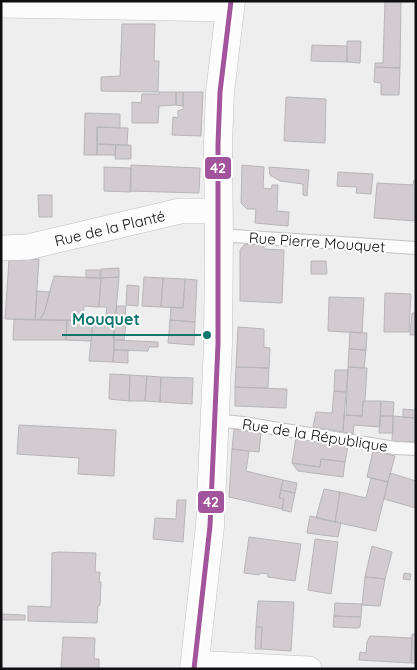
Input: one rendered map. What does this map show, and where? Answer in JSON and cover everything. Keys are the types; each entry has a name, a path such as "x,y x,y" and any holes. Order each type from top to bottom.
{"street":[{"path":"1,6 231,5 220,92 215,420 210,526 195,668 211,664 309,669"},
{"name":"Rue de la Planté","path":"1,248 28,247 180,211 219,211"}],"lane":[{"name":"Rue Pierre Mouquet","path":"219,237 233,236 416,248"},
{"name":"Rue de la République","path":"215,420 395,448 416,449"}],"building":[{"path":"385,1 401,1 400,68 375,67 375,63 383,63"},
{"path":"122,24 155,24 154,61 159,61 158,92 101,91 101,77 120,76"},
{"path":"347,41 361,41 360,63 347,62"},
{"path":"312,45 347,46 347,62 311,61"},
{"path":"375,67 400,68 399,95 381,95 381,83 374,82"},
{"path":"159,92 176,92 176,105 159,106 158,123 132,123 132,102 141,103 142,94 159,94"},
{"path":"176,92 183,92 183,106 176,105"},
{"path":"183,92 203,92 201,136 172,135 173,117 178,118 178,111 183,109"},
{"path":"286,97 326,99 325,143 284,141"},
{"path":"85,113 120,114 120,128 97,127 97,155 84,155"},
{"path":"97,127 128,128 127,145 97,144"},
{"path":"97,144 116,145 115,155 97,155"},
{"path":"116,145 131,145 131,159 115,159"},
{"path":"131,165 200,168 199,193 130,191"},
{"path":"242,165 264,167 263,188 271,189 272,185 278,185 277,211 289,212 288,226 255,223 256,209 247,209 241,203"},
{"path":"104,167 131,168 131,192 104,191"},
{"path":"269,167 309,170 307,196 303,195 303,184 280,181 270,175"},
{"path":"338,172 373,174 371,194 356,193 357,187 337,186"},
{"path":"414,180 416,181 416,221 374,218 377,183 413,185"},
{"path":"38,195 52,195 52,217 39,217"},
{"path":"245,244 264,245 264,249 284,250 282,303 240,301 240,250"},
{"path":"39,259 35,320 5,319 9,260"},
{"path":"311,261 326,261 327,274 311,274"},
{"path":"119,268 119,277 101,278 101,269"},
{"path":"86,270 100,270 100,278 86,278"},
{"path":"54,276 101,278 99,307 84,306 83,321 40,320 44,313"},
{"path":"119,277 115,321 105,321 107,307 99,307 101,278"},
{"path":"144,277 163,278 161,307 142,306"},
{"path":"163,278 185,279 183,308 161,307"},
{"path":"185,279 197,280 195,322 170,320 171,307 183,308"},
{"path":"127,285 139,286 138,306 126,305"},
{"path":"37,291 50,292 40,320 35,320"},
{"path":"385,293 411,294 409,332 384,332"},
{"path":"329,297 364,298 362,333 328,331"},
{"path":"117,306 126,306 125,316 115,316"},
{"path":"412,313 416,313 416,335 410,335"},
{"path":"14,319 67,320 66,340 13,340"},
{"path":"67,320 93,321 91,341 66,340"},
{"path":"170,320 195,322 194,345 168,343"},
{"path":"93,321 115,321 113,362 89,361"},
{"path":"115,324 126,325 124,340 114,340"},
{"path":"238,327 264,329 264,347 270,348 269,368 236,367"},
{"path":"350,332 367,333 366,350 349,349"},
{"path":"114,340 158,342 158,347 149,347 148,351 114,350"},
{"path":"349,349 366,350 364,368 348,367"},
{"path":"114,350 128,350 128,363 113,362"},
{"path":"236,367 269,368 268,388 235,387"},
{"path":"348,367 367,368 362,416 346,415"},
{"path":"335,370 348,370 346,392 334,391"},
{"path":"110,374 130,375 129,401 109,399"},
{"path":"130,375 147,376 145,401 129,401"},
{"path":"147,376 161,377 160,402 145,401"},
{"path":"161,377 193,378 192,404 160,402"},
{"path":"235,387 287,389 286,408 235,406"},
{"path":"334,391 346,392 343,432 313,427 316,412 332,413"},
{"path":"363,401 381,401 380,427 354,425 353,434 343,432 344,415 362,416"},
{"path":"381,401 394,402 393,416 380,416"},
{"path":"403,409 415,410 415,418 403,417"},
{"path":"380,416 393,416 393,433 379,433"},
{"path":"393,416 416,418 416,442 392,442"},
{"path":"19,425 116,430 114,476 78,474 79,458 17,454"},
{"path":"234,429 261,433 259,452 232,449"},
{"path":"296,437 348,446 345,462 321,459 320,467 292,463"},
{"path":"232,449 249,451 246,471 283,480 279,498 284,499 282,509 229,497"},
{"path":"373,451 395,456 388,482 367,477"},
{"path":"321,459 345,462 343,477 298,471 292,463 320,467"},
{"path":"390,473 416,481 416,508 384,499"},
{"path":"371,478 388,482 376,531 335,522 340,492 366,498"},
{"path":"283,480 297,483 295,493 281,490"},
{"path":"324,489 340,492 335,522 316,518"},
{"path":"281,490 295,493 291,512 282,510 284,499 279,498"},
{"path":"177,500 186,500 183,542 153,539 155,518 176,519"},
{"path":"310,516 341,523 338,537 307,533"},
{"path":"249,537 301,544 295,581 268,577 268,574 244,573"},
{"path":"315,539 338,542 331,594 308,590"},
{"path":"372,546 392,552 385,579 365,577"},
{"path":"52,553 96,553 95,572 100,572 99,582 101,582 97,623 28,621 28,606 51,607"},
{"path":"404,573 411,574 410,580 403,579"},
{"path":"365,577 385,579 380,606 362,605"},
{"path":"258,601 294,602 291,651 261,649 262,627 256,627"},
{"path":"335,603 362,604 361,617 334,616"},
{"path":"1,614 25,615 25,620 1,620"},
{"path":"334,616 361,617 360,627 333,627"},
{"path":"256,627 262,627 261,649 255,649"},
{"path":"412,634 416,634 416,663 411,663"},
{"path":"370,636 412,638 411,663 359,660 360,652 366,653 367,642"},
{"path":"63,637 95,638 94,659 99,659 99,669 61,669"}],"transit line":[{"name":"42","path":"194,669 210,526 218,344 218,144 220,92 231,1"}],"place":[{"name":"Mouquet","path":"207,335"}]}
